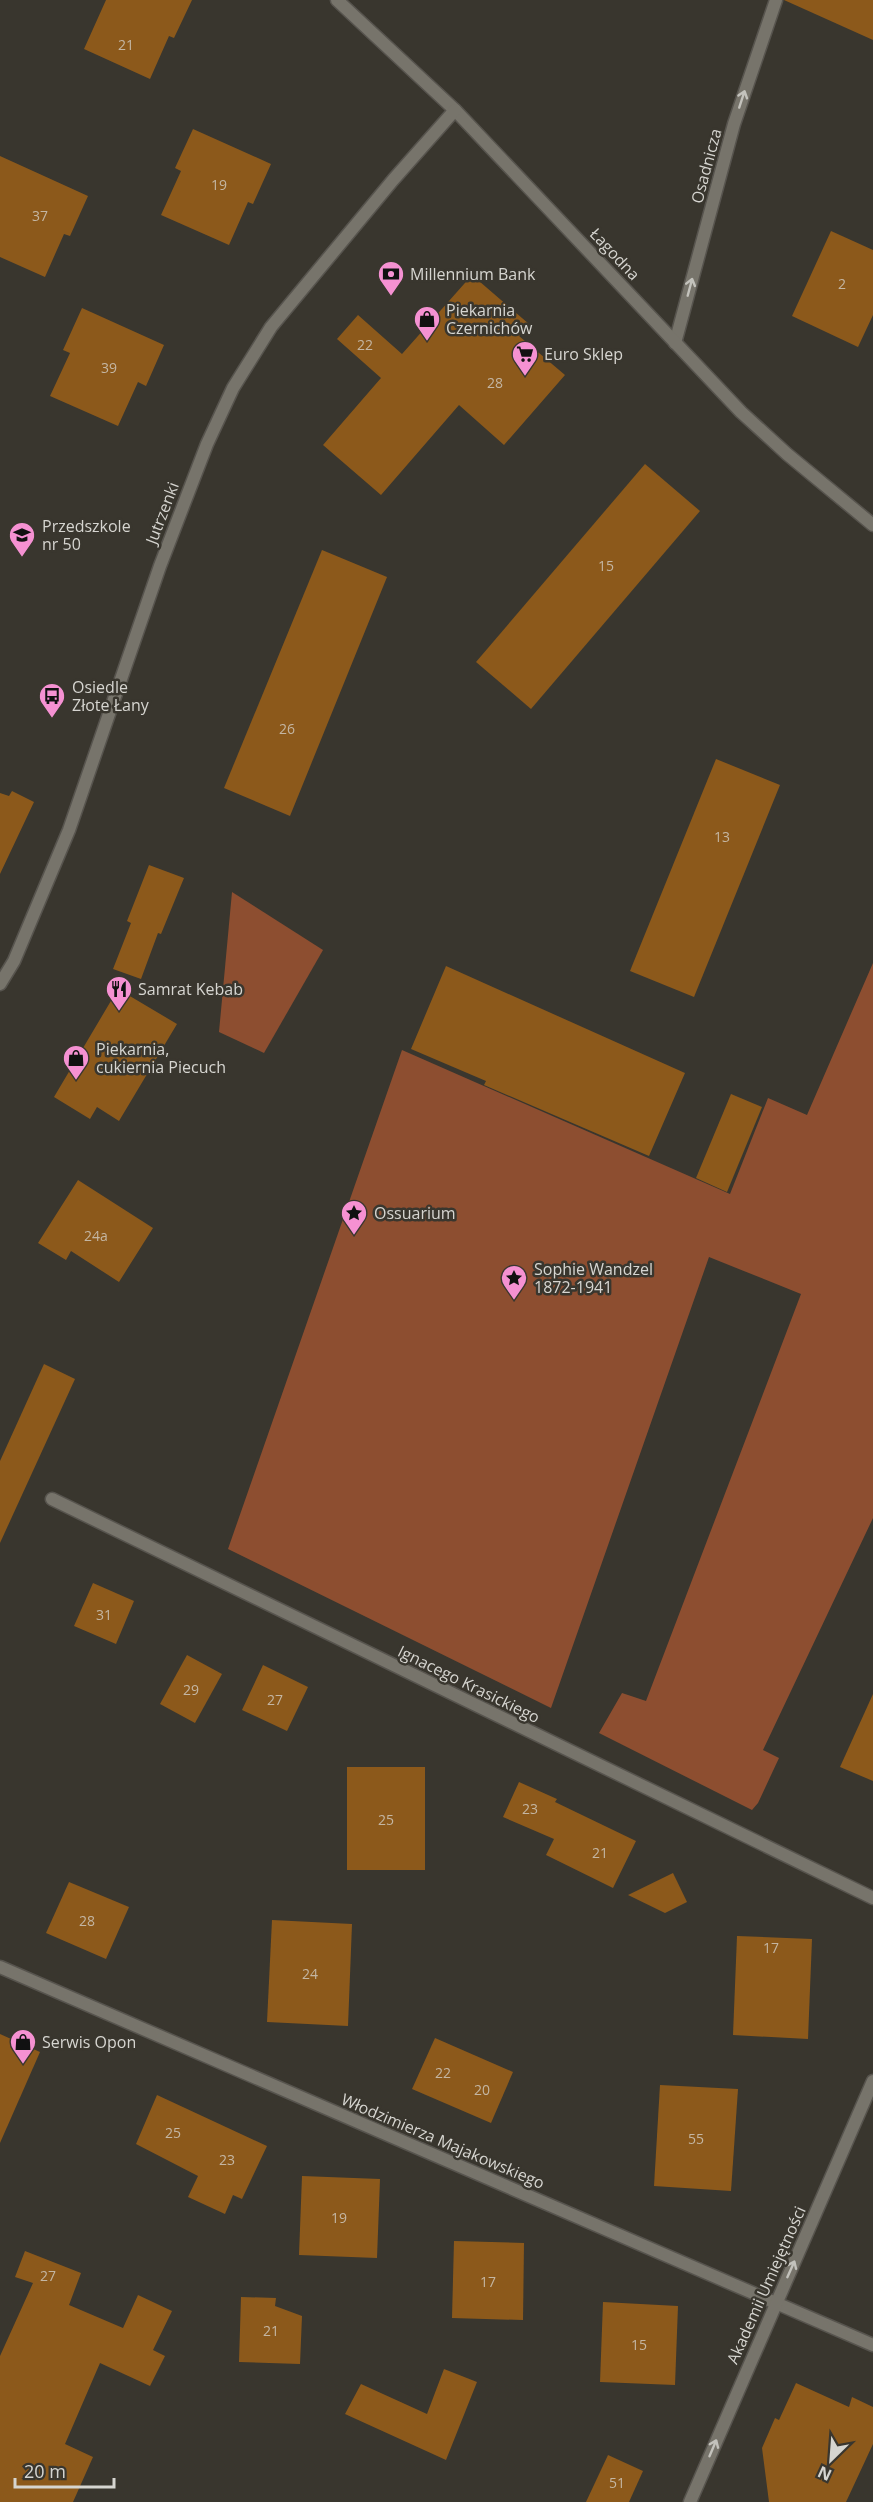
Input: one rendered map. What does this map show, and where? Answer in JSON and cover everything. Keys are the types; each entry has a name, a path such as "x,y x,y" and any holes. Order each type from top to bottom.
{"street":[{"name":"Łagodna","path":"337,0 455,110 741,412 787,454 873,525"},
{"name":"Osadnicza","path":"675,344 734,124 776,0"},
{"name":"Jutrzenki","path":"0,984 14,961 69,830 160,566 207,444 233,388 272,327 393,180 455,110"},
{"name":"Ignacego Krasickiego","path":"52,1498 873,1898"},
{"name":"Włodzimierza Majakowskiego","path":"0,1967 873,2345"},
{"name":"Akademii Umiejętności","path":"690,2502 873,2081"}],"shaded area":[{"path":"232,892 323,950 264,1053 219,1032"},
{"path":"873,963 873,1518 763,1750 779,1758 758,1803 752,1810 599,1733 622,1693 646,1701 801,1294 709,1257 551,1708 228,1549 402,1050 730,1194 768,1098 807,1115"}],"building":[{"path":"106,0 192,0 174,38 169,36 150,79 84,49"},
{"path":"784,0 873,0 873,40"},
{"path":"193,129 271,164 253,204 248,202 229,245 161,215 181,171 175,168"},
{"path":"0,156 88,196 70,236 64,234 45,277 0,257"},
{"path":"831,231 873,250 873,315 858,347 792,316"},
{"path":"472,275 529,324 519,336 565,375 504,445 459,405 381,495 323,445 381,378 337,339 358,315 402,354"},
{"path":"82,308 164,345 146,386 138,382 118,426 50,396 70,353 63,350"},
{"path":"645,464 700,511 531,709 476,662"},
{"path":"322,550 387,577 290,816 224,788"},
{"path":"716,759 780,785 694,997 630,971"},
{"path":"12,791 34,802 0,874 0,793 9,796"},
{"path":"149,865 184,878 161,934 158,933 141,979 113,969 131,923 127,921"},
{"path":"446,966 685,1073 649,1156 484,1085 486,1081 411,1049"},
{"path":"118,989 177,1024 119,1121 97,1107 90,1119 54,1097"},
{"path":"731,1094 762,1107 727,1192 696,1178"},
{"path":"78,1180 153,1228 119,1282 71,1251 66,1260 38,1243"},
{"path":"44,1364 75,1379 0,1543 0,1461"},
{"path":"93,1583 134,1601 116,1644 74,1626"},
{"path":"187,1655 222,1674 195,1723 160,1704"},
{"path":"263,1665 308,1687 287,1731 242,1710"},
{"path":"873,1694 873,1781 840,1767"},
{"path":"347,1767 425,1767 425,1870 347,1870"},
{"path":"519,1782 557,1799 555,1802 636,1841 613,1888 546,1855 554,1839 503,1817"},
{"path":"673,1873 687,1902 665,1913 628,1895"},
{"path":"69,1882 129,1907 106,1959 46,1933"},
{"path":"272,1920 352,1924 348,2026 267,2022"},
{"path":"737,1936 812,1939 808,2039 733,2035"},
{"path":"0,2034 40,2052 0,2143"},
{"path":"435,2038 513,2072 491,2123 412,2089"},
{"path":"660,2085 738,2089 731,2191 654,2186"},
{"path":"157,2095 267,2146 242,2199 233,2195 225,2214 188,2197 198,2176 136,2144"},
{"path":"302,2176 380,2179 377,2258 299,2255"},
{"path":"454,2241 524,2243 523,2320 452,2318"},
{"path":"25,2251 81,2273 69,2305 123,2328 138,2295 172,2311 153,2350 165,2356 150,2386 100,2363 65,2444 93,2457 73,2502 0,2502 0,2356 33,2283 15,2277"},
{"path":"241,2297 276,2298 275,2306 302,2316 300,2364 239,2362"},
{"path":"603,2302 678,2306 675,2385 600,2382"},
{"path":"444,2369 477,2382 446,2460 345,2414 361,2384 427,2414"},
{"path":"796,2383 849,2407 852,2397 873,2407 873,2444 846,2502 769,2502 762,2448 775,2418 779,2420"},
{"path":"608,2455 643,2471 629,2502 586,2502"}],"place":[{"name":"Millennium Bank","path":"391,297"},
{"name":"Piekarnia Czernichów","path":"427,342"},
{"name":"Euro Sklep","path":"525,377"},
{"name":"Przedszkole nr 50","path":"22,558"},
{"name":"Osiedle Złote Łany","path":"52,719"},
{"name":"Samrat Kebab","path":"119,1012"},
{"name":"Piekarnia, cukiernia Piecuch","path":"76,1081"},
{"name":"Ossuarium","path":"354,1236"},
{"name":"Sophie Wandzel 1872-1941","path":"514,1301"},
{"name":"Serwis Opon","path":"23,2065"}]}
